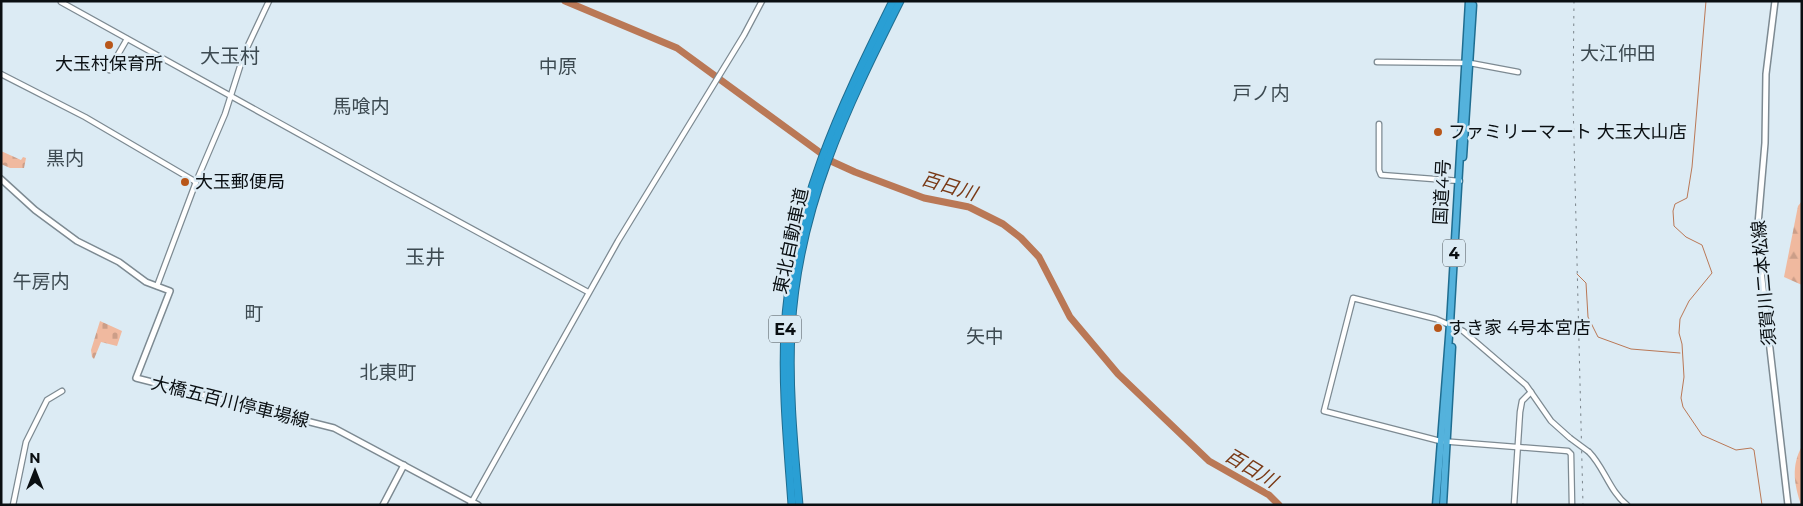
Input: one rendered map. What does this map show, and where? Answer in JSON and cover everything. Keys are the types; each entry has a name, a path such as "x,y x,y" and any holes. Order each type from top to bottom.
{"highway":[{"name":"東北自動車道","path":"792,505 785,400 785,330 788,294 798,236 823,158 893,1"},
{"name":"東北自動車道","path":"828,146 900,1"},
{"name":"国道4号","path":"1436,505 1443,441 1451,325 1469,1"},
{"name":"国道4号","path":"1467,63 1473,1"},
{"name":"東北自動車道","path":"798,505 792,416 791,329 802,245 823,158"},
{"name":"国道4号","path":"1443,441 1443,505"}],"main road":[{"name":"須賀川二本松線","path":"1775,1 1766,74 1765,143 1757,236 1788,505"},
{"path":"1,178 35,210 76,241 119,262 144,281 157,286"},
{"name":"大橋五百川停車場線","path":"157,286 170,290 136,378 334,428 404,465"},
{"path":"382,505 404,465 471,503 478,505"}],"street":[{"path":"157,286 196,182 232,96 244,54 269,1"},
{"path":"471,503 588,292 721,73 762,1"},
{"path":"61,2 588,292"},
{"path":"109,70 127,39"},
{"path":"1376,62 1467,63 1518,72"},
{"path":"1,74 84,117 196,182"},
{"path":"1379,124 1379,170 1381,175 1460,181"},
{"path":"1572,505 1571,454 1568,451 1443,441 1324,411 1353,298 1451,325 1463,331 1499,361 1531,392 1551,421 1599,462 1618,496 1627,505"},
{"path":"13,505 26,442 47,400 62,391"},
{"path":"1514,505 1521,406 1531,392"}],"green space":[{"path":"1,151 21,160 23,157 26,158 24,168 10,168 1,164"},
{"path":"1802,201 1802,285 1784,277 1798,206"},
{"path":"100,321 122,331 117,346 101,342 94,359 91,350"},
{"path":"1802,446 1801,505 1797,490 1795,468"}],"waterway":[{"name":"百日川","path":"565,1 677,48 833,162 924,198 969,207 1003,224 1021,238 1039,257 1070,317 1118,374 1209,461 1269,495 1279,505"},
{"path":"1706,1 1692,167 1687,198 1675,204 1673,211 1674,226 1686,237 1702,245 1712,273 1689,301 1680,319 1679,333 1682,344 1684,377 1681,398 1683,407 1702,435 1736,450 1751,448 1754,450 1762,505"},
{"path":"1577,274 1586,283 1588,317 1598,337 1631,349 1680,353"}],"railway":[{"path":"1574,1 1573,99 1583,505"}],"place":[{"name":"大玉村保育所","path":"109,45"},
{"name":"ファミリーマート 大玉大山店","path":"1438,132"},
{"name":"大玉郵便局","path":"185,182"},
{"name":"すき家 4号本宮店","path":"1438,328"}],"district":[{"name":"大江仲田","path":"1618,53"},
{"name":"大玉村","path":"230,56"},
{"name":"中原","path":"558,66"},
{"name":"戸ノ内","path":"1261,93"},
{"name":"馬喰内","path":"361,106"},
{"name":"黒内","path":"65,158"},
{"name":"玉井","path":"425,257"},
{"name":"午房内","path":"41,281"},
{"name":"町","path":"254,313"},
{"name":"矢中","path":"985,336"},
{"name":"北東町","path":"388,372"}]}
